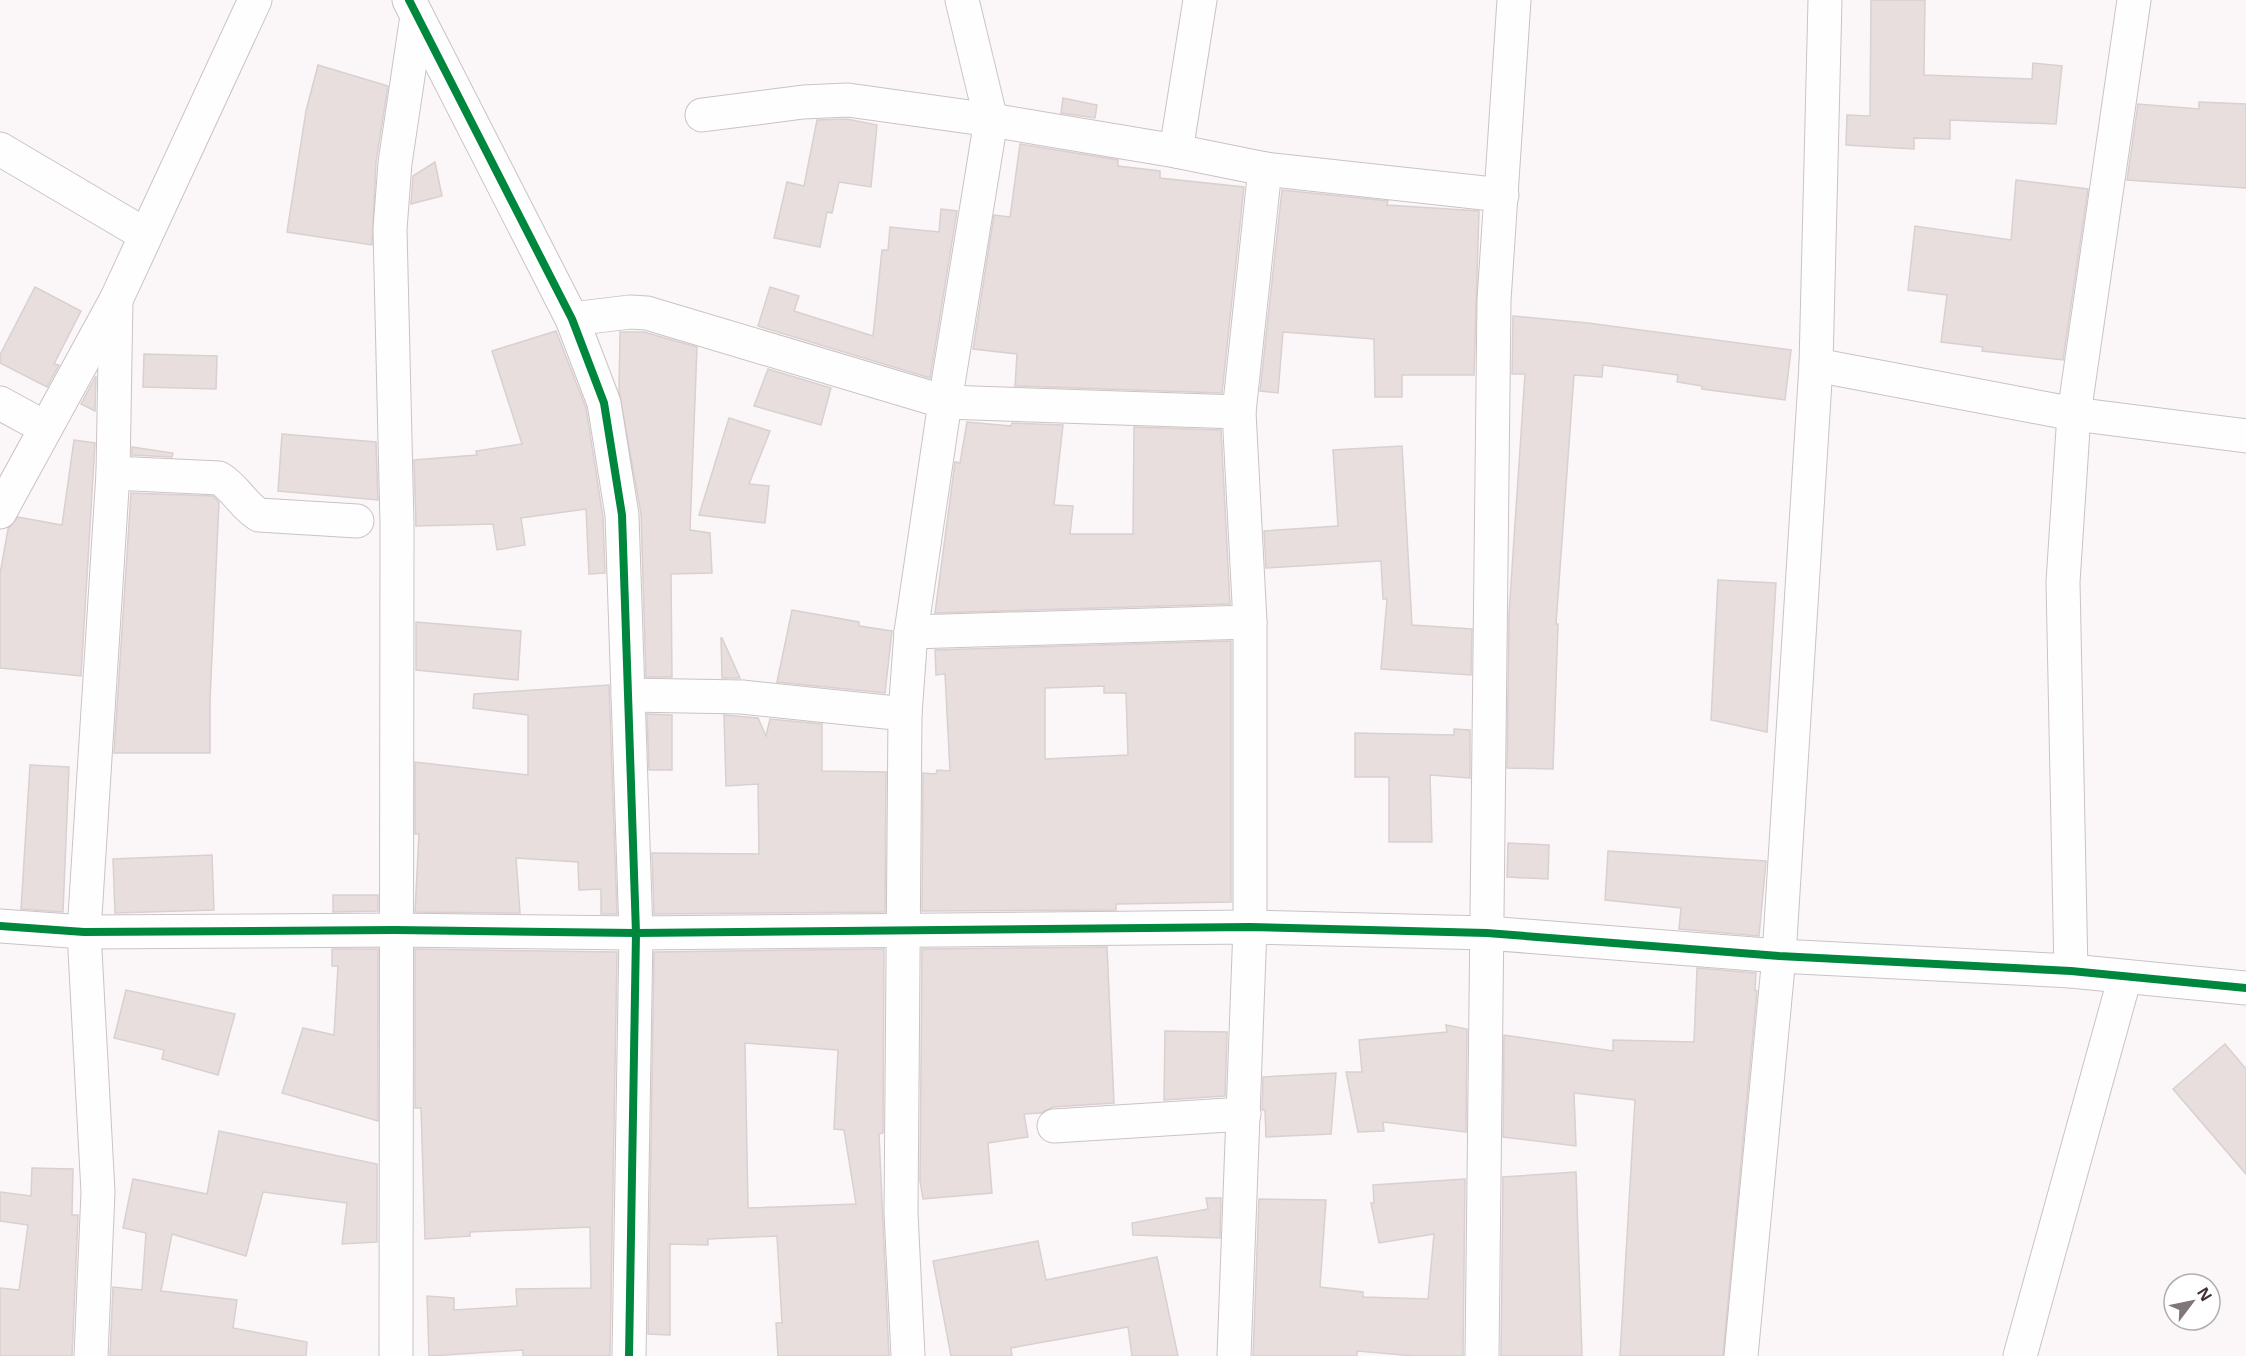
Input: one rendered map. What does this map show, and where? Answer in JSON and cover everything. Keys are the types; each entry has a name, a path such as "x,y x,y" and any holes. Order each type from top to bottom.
{"street":[{"path":"0,512 44,427 116,300 144,234 255,0"},
{"path":"908,1356 900,1213 905,714 911,632 945,402 991,120 962,0"},
{"path":"1176,151 1200,0"},
{"path":"1482,1356 1494,300 1514,0"},
{"path":"1742,1356 1779,956 1815,365 1825,0"},
{"path":"2071,971 2063,582 2074,414 2134,0"},
{"path":"413,8 572,319 604,404 622,515 636,933 629,1356"},
{"path":"396,1356 395,930 398,524 390,229 395,163 413,8"},
{"path":"702,115 803,102 848,100 991,120 1176,151 1265,169 1502,195"},
{"path":"0,149 144,234"},
{"path":"1234,1356 1250,927 1250,621 1239,412 1265,169"},
{"path":"91,1356 98,1192 84,932 113,473 116,300"},
{"path":"572,319 630,312 646,313 945,402 1239,412"},
{"path":"1815,365 2074,414 2246,436"},
{"path":"0,403 44,427"},
{"path":"113,473 219,478 229,484 249,509 259,515 357,521"},
{"path":"911,632 1250,621"},
{"path":"628,695 742,697 905,714"},
{"path":"0,926 84,932 395,930 636,933 1250,927 1487,933 1779,956 2071,971 2246,988"},
{"path":"2020,1356 2125,977"},
{"path":"1054,1126 1244,1114"}],"building":[{"path":"1871,0 1925,0 1924,75 2032,79 2033,63 2062,66 2056,124 1950,120 1950,139 1914,138 1914,149 1846,145 1847,115 1870,116"},
{"path":"318,65 388,86 376,162 372,245 287,232 306,111"},
{"path":"1063,98 1097,105 1095,118 1061,113"},
{"path":"2199,102 2246,104 2246,188 2127,180 2138,104 2199,109"},
{"path":"847,119 877,125 871,187 839,182 832,213 827,212 820,247 774,238 787,182 804,186 817,120"},
{"path":"1020,144 1118,160 1118,166 1160,171 1160,178 1244,187 1222,393 1015,386 1017,354 973,349 994,215 1010,217"},
{"path":"435,162 442,196 411,204 413,176"},
{"path":"2016,180 2088,189 2063,360 1982,351 1983,347 1941,342 1947,295 1908,290 1915,226 2011,240"},
{"path":"1282,190 1388,201 1387,205 1479,211 1474,375 1402,375 1402,397 1375,397 1374,339 1283,332 1278,393 1260,391"},
{"path":"941,209 957,211 930,378 758,326 770,287 799,296 794,311 873,336 882,250 888,250 890,227 939,232"},
{"path":"35,287 81,311 54,364 59,365 47,387 0,363 0,355"},
{"path":"1513,316 1588,323 1791,350 1785,400 1702,389 1702,386 1677,382 1678,375 1603,365 1602,377 1574,375 1556,624 1558,624 1553,769 1507,768 1509,614 1525,374 1512,374"},
{"path":"556,331 586,408 603,517 605,573 589,574 586,509 521,518 525,545 497,550 493,524 416,526 414,460 477,455 476,451 522,444 492,351"},
{"path":"620,332 644,332 697,347 690,530 710,533 712,573 671,574 672,677 646,677 641,514 619,391"},
{"path":"144,354 217,356 216,389 143,387"},
{"path":"768,369 831,388 821,425 754,406"},
{"path":"96,376 95,411 81,404"},
{"path":"729,418 770,431 749,484 769,486 765,523 699,515"},
{"path":"967,422 1011,426 1012,423 1063,425 1054,505 1073,506 1070,534 1133,534 1134,427 1221,430 1230,604 935,613 955,462 960,463"},
{"path":"282,434 376,442 378,500 278,491"},
{"path":"74,440 95,443 81,676 0,668 0,574 8,529 18,517 62,525"},
{"path":"1402,446 1412,625 1472,629 1471,675 1381,669 1387,599 1383,599 1381,561 1266,568 1264,531 1338,526 1333,450"},
{"path":"132,447 173,453 172,457 132,455"},
{"path":"131,493 213,496 219,502 210,700 210,753 114,753"},
{"path":"1718,580 1776,583 1767,732 1711,720"},
{"path":"792,610 859,622 859,626 892,631 885,693 777,682"},
{"path":"416,622 521,631 518,680 416,670"},
{"path":"722,638 740,678 722,678"},
{"path":"1231,641 1231,902 1116,904 1116,910 922,911 923,773 936,774 937,770 950,771 945,674 936,675 935,650","holes":["1104,686 1104,693 1126,693 1128,755 1045,759 1045,688"]},
{"path":"609,685 617,914 601,914 601,889 579,890 578,862 516,858 520,913 415,912 419,834 415,834 415,762 528,775 528,715 473,708 474,694"},
{"path":"647,714 672,715 672,770 649,770"},
{"path":"724,715 758,718 766,736 770,719 822,724 822,771 886,772 885,912 654,914 652,853 759,854 758,784 726,786"},
{"path":"1454,729 1470,730 1470,778 1430,775 1432,842 1389,842 1389,777 1355,777 1355,733 1454,735"},
{"path":"30,765 69,767 63,912 21,909"},
{"path":"1508,843 1549,845 1548,879 1507,877"},
{"path":"1608,851 1766,861 1759,936 1679,929 1681,908 1605,900"},
{"path":"212,855 214,910 115,913 113,859"},
{"path":"333,895 378,895 378,911 333,912"},
{"path":"1107,947 1114,1103 1053,1107 1041,1113 1024,1114 1028,1137 988,1143 992,1193 923,1199 920,1181 922,949"},
{"path":"332,949 378,949 378,1121 282,1093 303,1028 334,1035 338,966 332,966"},
{"path":"415,949 617,952 610,1356 523,1356 523,1350 429,1356 427,1296 454,1298 454,1310 517,1306 516,1289 591,1288 590,1227 470,1232 470,1236 425,1239 421,1108 415,1108"},
{"path":"884,949 883,1133 879,1134 889,1356 778,1356 776,1323 782,1323 777,1236 708,1239 708,1245 670,1244 670,1335 648,1334 654,952","holes":["745,1043 838,1050 834,1129 844,1130 856,1204 748,1208"]},
{"path":"1697,968 1756,973 1755,990 1757,991 1723,1356 1620,1356 1635,1100 1574,1093 1576,1146 1503,1137 1504,1035 1613,1051 1613,1040 1694,1042"},
{"path":"126,990 235,1014 218,1075 162,1059 164,1050 114,1038"},
{"path":"1446,1025 1467,1029 1466,1132 1383,1122 1384,1131 1358,1132 1346,1072 1362,1072 1359,1040 1447,1032"},
{"path":"1165,1031 1227,1032 1225,1096 1164,1100"},
{"path":"2225,1044 2246,1069 2246,1174 2173,1089"},
{"path":"1336,1073 1331,1134 1266,1137 1265,1110 1262,1110 1263,1077"},
{"path":"219,1131 377,1164 377,1242 342,1244 347,1203 263,1192 246,1256 172,1234 161,1291 237,1300 233,1328 307,1342 306,1356 110,1356 113,1287 142,1290 146,1233 123,1228 133,1179 207,1194"},
{"path":"32,1168 73,1169 72,1215 78,1215 72,1356 0,1356 0,1288 19,1290 28,1225 0,1221 0,1192 31,1196"},
{"path":"1576,1172 1582,1356 1501,1356 1503,1177"},
{"path":"1465,1179 1463,1356 1415,1356 1357,1351 1357,1356 1253,1356 1259,1199 1326,1200 1320,1287 1363,1292 1363,1297 1428,1299 1434,1234 1379,1243 1371,1203 1374,1203 1373,1185"},
{"path":"1206,1198 1221,1198 1220,1238 1133,1235 1132,1223 1208,1209"},
{"path":"1038,1241 1046,1280 1157,1257 1178,1356 1132,1356 1128,1327 1011,1348 1012,1356 951,1356 933,1261"}],"cycle path":[{"path":"409,0 572,319 604,403 622,515 636,933 629,1356"},
{"path":"0,926 84,932 395,930 636,933 1250,927 1487,933 1779,956 2071,971 2246,988"}]}
